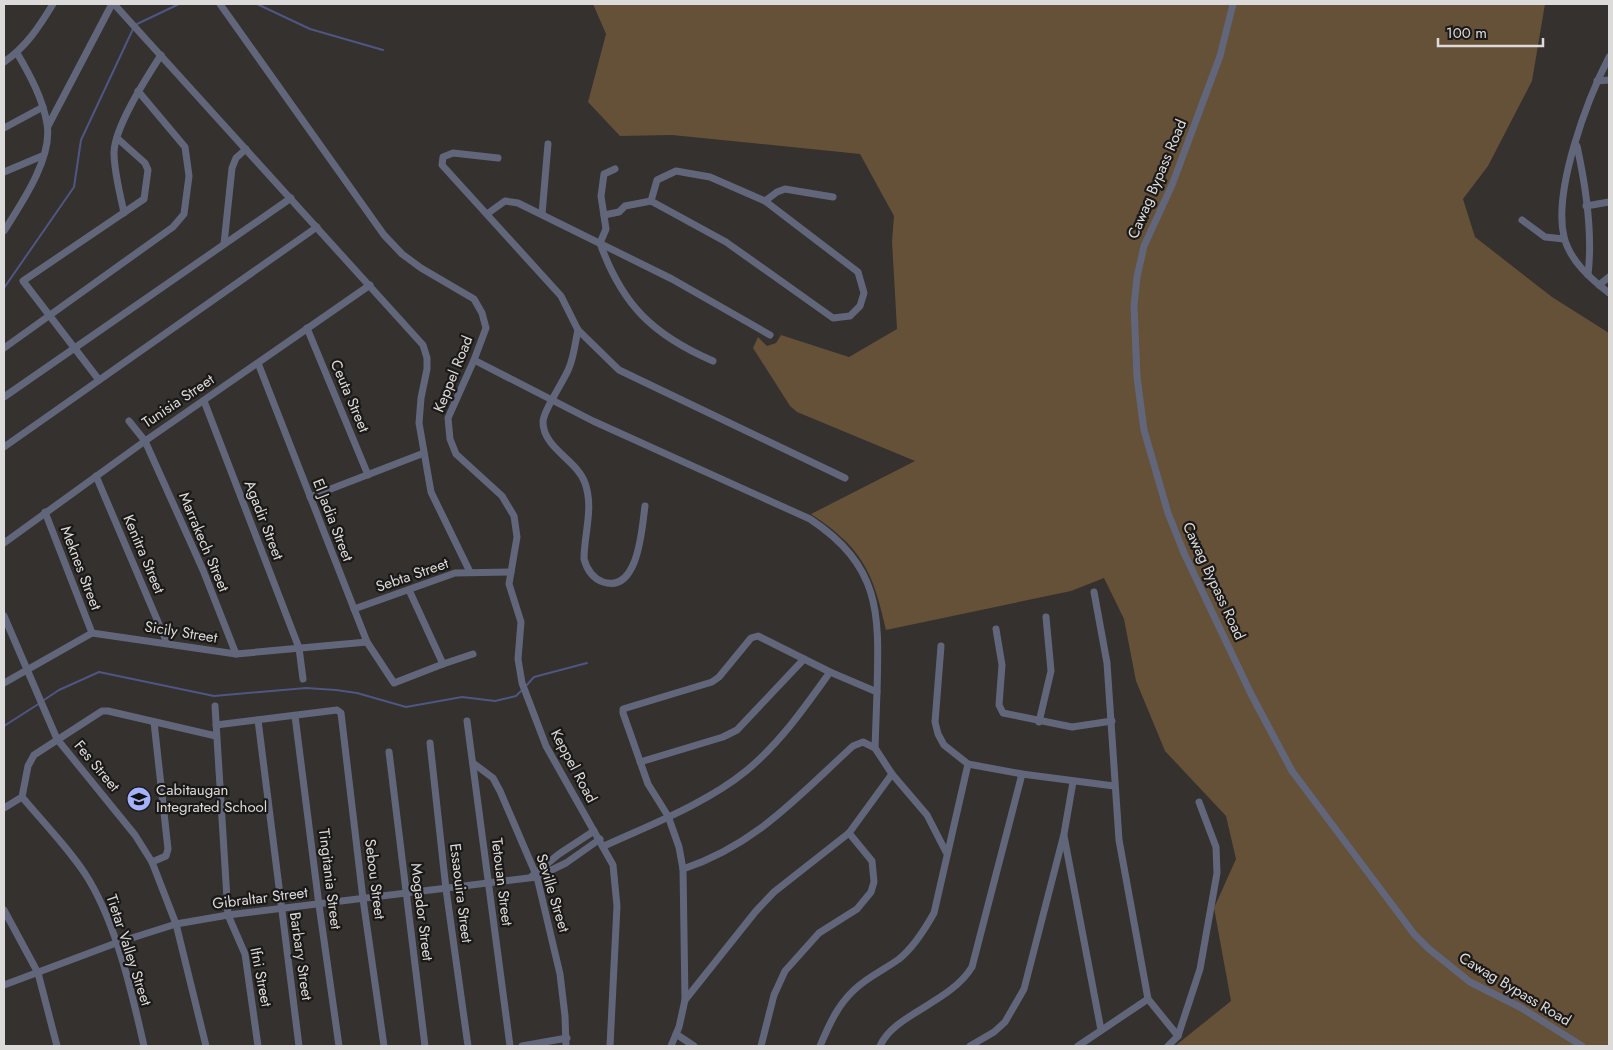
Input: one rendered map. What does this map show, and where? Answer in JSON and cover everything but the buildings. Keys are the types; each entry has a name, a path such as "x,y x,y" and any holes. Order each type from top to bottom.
{"street":[{"path":"4,62 17,53 33,36 53,4"},
{"path":"48,126 113,4 141,32 417,336 427,358 419,422 431,492 470,572"},
{"name":"Keppel Road","path":"220,4 384,235 402,254 421,268 474,298 482,313 486,328 448,418 450,439 456,454 502,496 511,509 517,530 510,593 521,622 518,659 526,694 546,746 613,865 617,888 610,1046"},
{"name":"Cawag Bypass Road","path":"1233,4 1220,56 1172,185 1144,246 1137,277 1134,306 1137,377 1144,430 1168,513 1247,686 1292,771 1403,919 1429,949 1470,982 1520,1008 1582,1046"},
{"path":"4,231 31,190 47,140 48,126 43,107 33,81 17,53"},
{"path":"124,213 115,168 114,149 138,91 161,55"},
{"path":"1609,57 1597,81 1576,145 1563,195 1561,216 1564,239 1572,257 1588,275 1609,293"},
{"path":"1597,81 1609,80"},
{"path":"4,348 173,228 184,214 189,176 185,148 138,91"},
{"path":"4,128 43,107"},
{"path":"99,380 24,281 144,199 148,170 145,163 117,138"},
{"path":"542,214 548,144"},
{"path":"1576,145 1590,243 1588,275"},
{"path":"224,244 232,168 236,158 246,149"},
{"path":"498,158 453,153 443,156 442,164 561,296 578,330 619,370 845,478"},
{"path":"4,172 42,156"},
{"path":"615,169 604,174 601,196 606,230 600,243 607,262 624,293 645,321 655,330 713,361"},
{"path":"604,215 619,212 625,206 651,201 726,242 833,318 850,316 860,306 864,293 858,272 765,201 710,177 676,170 657,180 651,201"},
{"path":"765,201 777,192 785,189 833,198"},
{"path":"4,397 291,198"},
{"path":"486,214 505,201 518,203 672,279 770,335"},
{"path":"1586,206 1609,202"},
{"path":"4,219 13,216"},
{"path":"1522,220 1545,237 1564,239"},
{"path":"4,446 317,227"},
{"path":"1599,285 1609,277"},
{"name":"Tunisia Street","path":"4,543 145,441 370,285"},
{"name":"Ceuta Street","path":"307,328 368,475"},
{"path":"578,330 569,368 542,420 544,432 552,444 578,469 585,484 589,505 584,559 586,567 594,577 603,582 612,583 621,580 630,572 638,554 645,506"},
{"path":"474,360 593,421 810,519 827,531 851,556 872,596 878,633 875,748"},
{"name":"El Jadia Street","path":"258,364 367,642 392,682 398,682 443,664"},
{"name":"Agadir Street","path":"204,401 299,648 303,680"},
{"name":"Marrakech Street","path":"129,421 145,441 203,570 236,654"},
{"path":"310,497 424,453"},
{"name":"Kenitra Street","path":"96,476 166,643"},
{"name":"Meknes Street","path":"45,512 92,633"},
{"name":"Sebta Street","path":"354,609 442,577 470,572 511,572"},
{"path":"409,590 443,664 473,654"},
{"path":"1094,592 1107,663 1112,722 1114,786 1122,865 1148,999 1178,1036"},
{"name":"Fes Street","path":"4,616 26,671 50,719 57,740 135,835 152,862 176,924 206,1046"},
{"path":"1039,722 1051,671 1046,617"},
{"path":"996,629 1002,665 1000,709 1008,716 1072,727 1112,722"},
{"path":"4,683 92,633"},
{"name":"Sicily Street","path":"92,633 236,654 367,642"},
{"path":"671,1046 685,1000 683,869 679,847 668,816 648,784 623,709 712,682 719,677 754,636 877,692"},
{"path":"941,646 936,728 944,745 968,764 1073,782 1114,786"},
{"path":"640,762 723,737 737,730 804,659"},
{"path":"534,876 566,863 602,843 668,816 728,784 751,766 792,724 830,672"},
{"name":"Ifni Street","path":"215,706 228,915 245,954 258,1046"},
{"name":"Sebou Street","path":"295,716 337,710 341,715 363,899 384,1046"},
{"path":"4,808 22,797 28,766 34,755 104,711 216,736"},
{"path":"216,725 295,716"},
{"name":"Tingitania Street","path":"295,716 339,1046"},
{"name":"Barbary Street","path":"258,720 299,1046"},
{"name":"Tetouan Street","path":"467,721 510,1046"},
{"path":"152,862 166,856 168,849 154,722"},
{"path":"683,869 720,855 755,834 853,746 863,742 875,748 892,774 920,804 937,831 946,852"},
{"name":"Essaouira Street","path":"430,743 446,889 468,1046"},
{"name":"Mogador Street","path":"389,752 424,1046"},
{"name":"Seville Street","path":"473,763 493,778 500,790 534,876 557,959 567,1038 566,1046"},
{"path":"820,1046 831,1020 846,999 873,975 905,954 928,924 939,899 946,852 968,764"},
{"path":"685,1000 756,911 774,892 849,834 892,774"},
{"path":"880,1046 896,1027 955,988 972,967 1022,774"},
{"path":"970,1046 994,1032 1006,1022 1024,988 1064,834 1073,782"},
{"name":"Tietar Valley Street","path":"22,797 88,878 101,902 116,943 144,1046"},
{"path":"1168,1046 1178,1036 1202,962 1217,873 1216,847 1198,802"},
{"path":"534,876 559,854 594,830"},
{"path":"761,1046 774,995 785,971 819,933 857,909 871,892 874,882 872,860 849,834"},
{"path":"1064,834 1101,1030"},
{"name":"Gibraltar Street","path":"4,985 116,943 176,924 228,915 488,884 534,876"},
{"path":"4,910 38,973 56,1046"},
{"path":"1078,1046 1148,999"},
{"path":"676,1034 694,1046"},
{"path":"522,1046 567,1038"}],"shaded area":[{"path":"593,4 1545,4 1532,81 1488,166 1463,199 1475,237 1552,297 1609,333 1609,1046 1175,1046 1231,1001 1214,908 1236,859 1226,816 1165,751 1136,681 1124,619 1104,578 1071,591 886,630 876,592 863,563 842,538 811,514 915,461 797,412 790,406 753,348 758,337 767,346 776,343 781,335 849,357 897,329 892,242 894,216 860,154 672,135 620,136 588,102 606,34"}],"waterway":[{"path":"135,25 179,4"},
{"path":"257,4 310,29 383,50"},
{"path":"4,288 74,187 81,140 133,29"},
{"path":"525,687 534,677 587,663"},
{"path":"44,700 59,690 99,672 214,696 306,688 357,693 406,707 462,697 495,701 516,696 522,690"},
{"path":"4,726 40,703"}],"place":[{"name":"Cabitaugan Integrated School","path":"139,799"}]}
